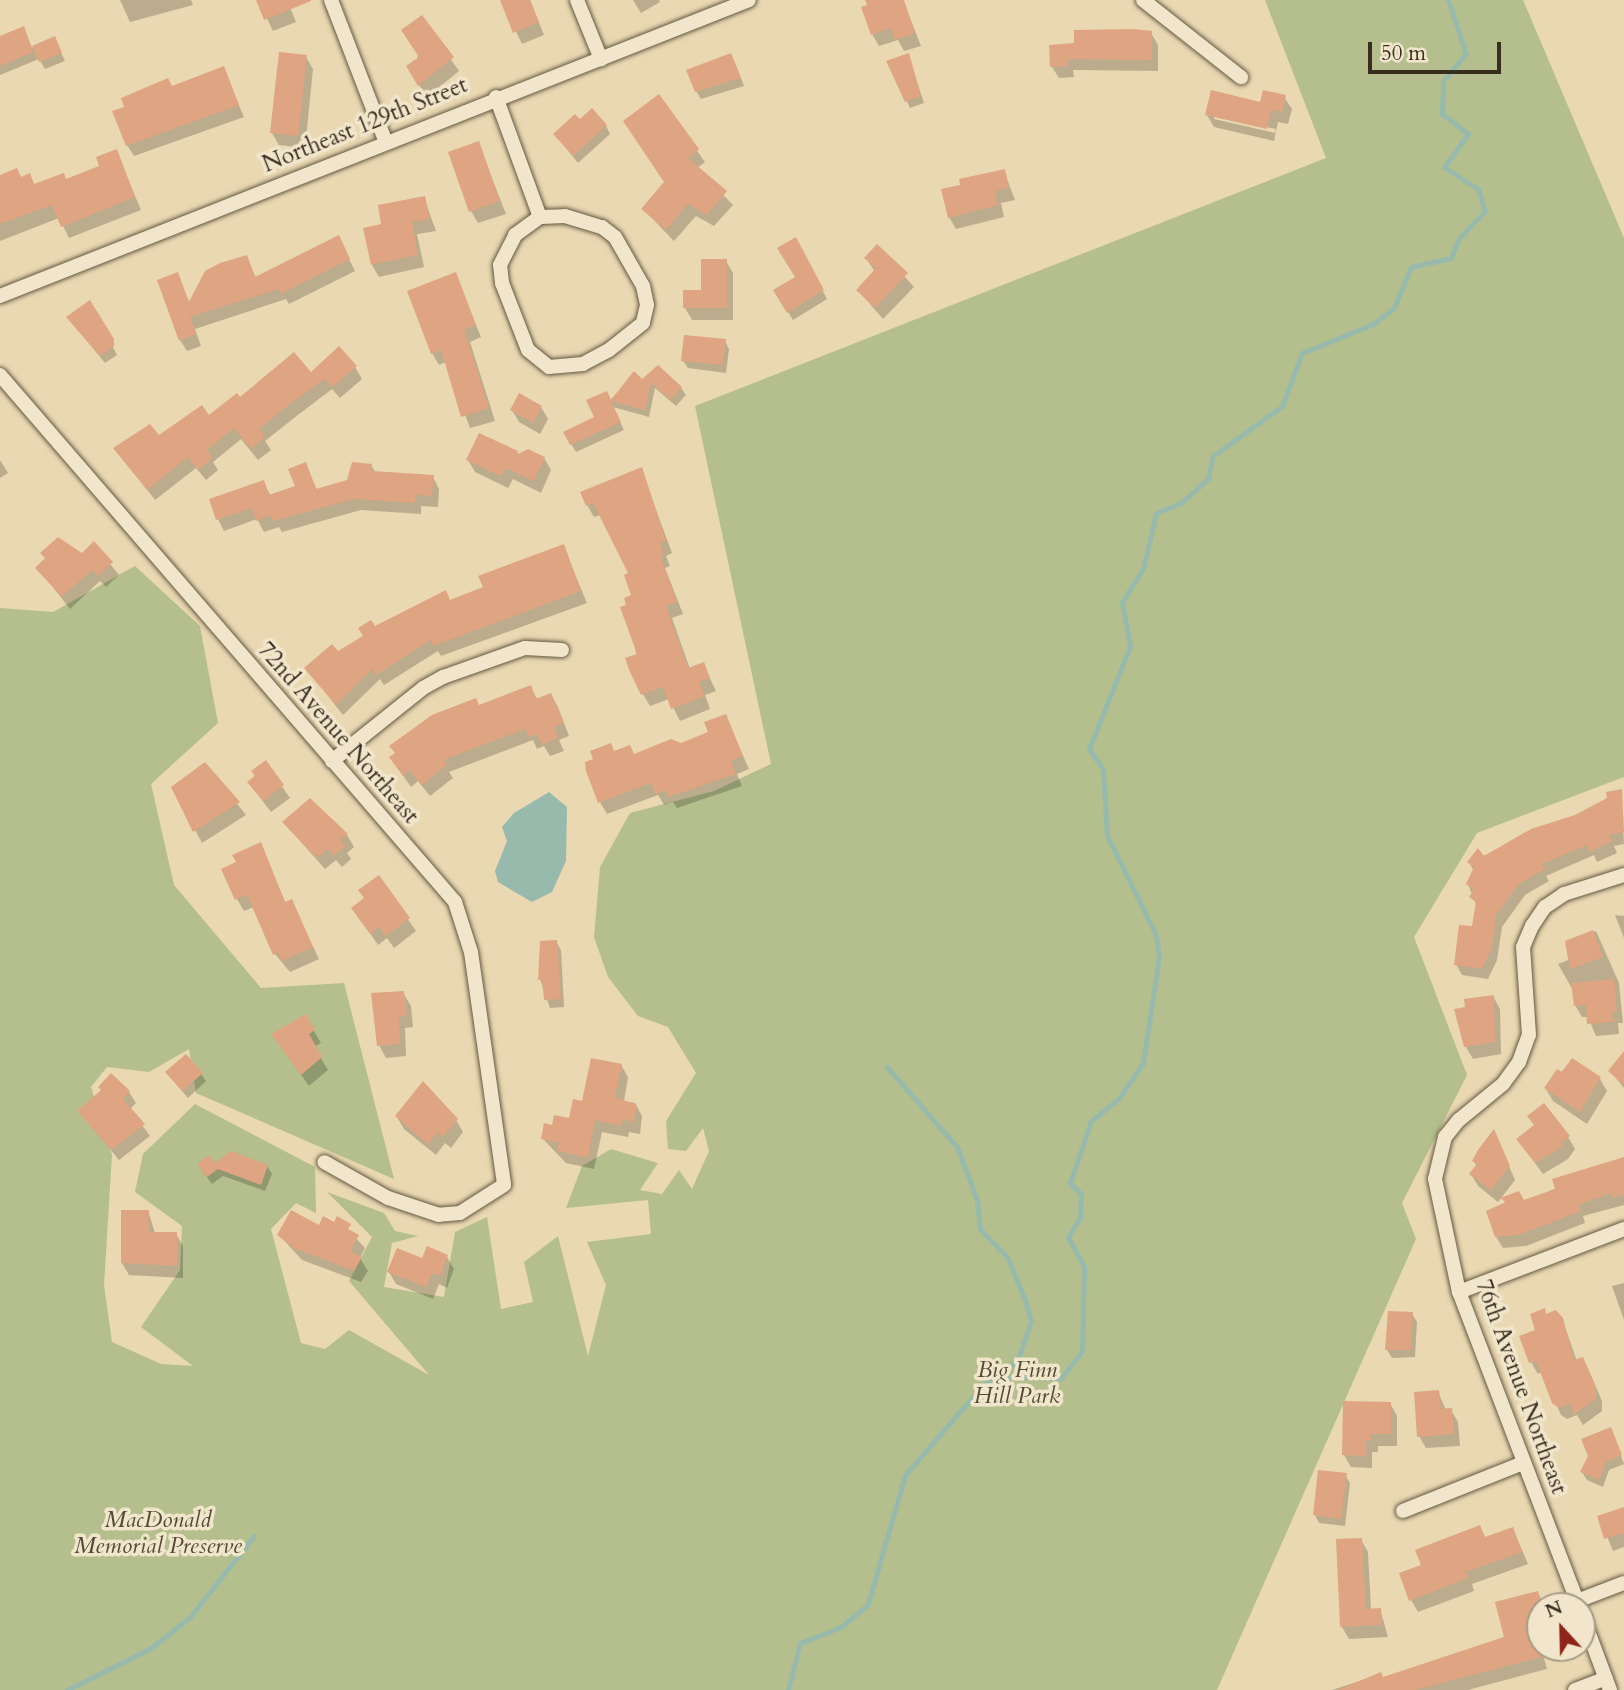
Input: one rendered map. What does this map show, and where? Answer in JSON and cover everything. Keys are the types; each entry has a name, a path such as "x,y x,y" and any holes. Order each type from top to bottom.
{"street":[{"path":"331,0 385,141"},
{"path":"577,0 601,59"},
{"name":"Northeast 129th Street","path":"0,296 496,97 601,59 749,0"},
{"path":"1143,0 1241,77"},
{"path":"496,97 540,218"},
{"path":"565,216 603,227 615,237 643,286 647,305 643,323 631,337 583,364 549,367 537,360 528,349 502,283 500,265 506,247 540,218 565,216"},
{"name":"72nd Avenue Northeast","path":"0,374 455,902 471,952 504,1185 460,1213 439,1215 388,1198 324,1162"},
{"path":"332,761 423,688 443,677 525,648 562,650"},
{"name":"76th Avenue Northeast","path":"1574,1592 1459,1292 1435,1180 1445,1137 1459,1120 1503,1084 1519,1062 1529,1035 1523,947 1532,926 1545,907 1564,894 1624,875"},
{"path":"1459,1292 1624,1229"},
{"path":"1403,1511 1523,1463"},
{"path":"1596,1595 1624,1583"},
{"path":"1575,1690 1608,1684 1596,1652"}],"green space":[{"path":"1265,0 1523,0 1624,238 1624,777 1477,833 1414,937 1467,1075 1402,1203 1416,1239 1217,1690 0,1690 0,608 53,612 135,566 200,626 218,723 151,784 174,885 261,988 344,983 394,1179 196,1093 189,1049 149,1072 107,1067 91,1087 112,1155 104,1285 112,1342 161,1364 193,1366 141,1327 180,1270 182,1226 135,1192 143,1154 195,1104 315,1167 316,1213 296,1203 271,1229 301,1343 325,1349 349,1330 429,1375 349,1281 372,1237 327,1192 384,1213 395,1231 418,1236 392,1243 384,1287 444,1297 455,1232 487,1217 501,1309 533,1302 524,1262 558,1236 588,1356 606,1285 587,1242 651,1234 648,1200 566,1208 582,1166 611,1149 658,1163 640,1190 662,1194 679,1170 692,1189 709,1151 703,1128 686,1151 668,1149 666,1121 696,1073 668,1027 638,1016 608,977 594,937 600,867 630,813 714,791 771,764 695,406 1326,158"}],"shaded area":[{"path":"549,792 567,807 566,861 552,892 532,902 498,882 495,871 507,841 502,827 514,813"}],"building":[{"path":"256,0 311,0 311,1 264,20"},
{"path":"500,0 530,0 539,22 513,33"},
{"path":"865,0 904,0 915,33 895,40 891,28 871,35 861,7 867,5"},
{"path":"422,15 454,57 418,86 406,66 419,57 401,30"},
{"path":"24,26 33,52 0,66 0,36"},
{"path":"1074,30 1152,31 1152,60 1068,59 1068,66 1050,67 1049,45 1074,43"},
{"path":"55,36 62,53 39,62 32,46"},
{"path":"279,52 307,55 298,136 270,133"},
{"path":"731,53 741,78 695,92 686,70"},
{"path":"909,53 921,96 905,102 886,61"},
{"path":"224,66 239,105 126,146 112,111 124,107 121,98 168,78 172,86"},
{"path":"1211,90 1260,102 1263,90 1286,95 1282,112 1271,110 1267,129 1205,115"},
{"path":"659,94 699,149 688,158 727,191 707,215 688,204 666,230 641,209 664,182 623,121"},
{"path":"592,108 607,125 573,156 553,134 575,114 580,119"},
{"path":"479,141 500,201 469,212 448,152"},
{"path":"117,149 135,197 61,227 52,205 0,224 0,175 17,168 21,177 30,173 34,184 64,173 66,179 99,166 96,157"},
{"path":"1005,169 1009,188 995,191 998,205 948,218 941,189 960,185 959,179"},
{"path":"425,196 430,219 412,222 418,255 371,265 363,228 381,224 378,205"},
{"path":"339,235 350,259 281,294 278,289 190,317 196,334 179,341 157,280 178,272 189,302 205,271 220,263 247,255 255,277"},
{"path":"796,237 824,290 787,313 773,290 795,277 777,248"},
{"path":"877,244 908,273 875,308 856,290 876,268 864,258"},
{"path":"701,259 727,259 727,308 683,308 683,290 701,290"},
{"path":"456,272 476,325 464,329 489,408 461,417 441,350 431,354 407,291"},
{"path":"90,300 114,339 114,346 100,356 66,317"},
{"path":"684,335 726,339 723,365 681,361"},
{"path":"339,346 357,366 332,387 325,379 287,406 259,429 265,437 251,449 234,428 207,450 213,458 198,470 188,457 147,490 113,448 150,424 159,435 202,405 209,415 237,393 240,397 294,352 311,372"},
{"path":"658,365 682,387 671,400 651,383 645,410 611,401 621,422 570,445 563,432 594,417 586,400 607,391 611,400 634,371 642,379"},
{"path":"519,393 542,406 533,423 510,410"},
{"path":"479,433 518,451 516,455 528,449 545,457 534,481 506,468 501,476 466,460"},
{"path":"306,462 316,489 347,480 352,462 372,464 372,471 434,475 432,496 416,495 415,503 354,499 273,521 271,515 256,521 252,508 216,520 209,499 264,480 269,495 295,486 288,469"},
{"path":"642,467 666,541 660,543 664,554 660,555 677,602 666,606 688,668 704,662 710,678 699,682 705,696 671,709 663,687 641,695 630,672 625,658 637,654 620,607 626,605 624,598 631,595 624,575 628,573 593,503 586,506 580,492"},
{"path":"58,537 82,553 94,541 113,562 98,576 92,570 62,597 35,568 45,558 40,553"},
{"path":"564,544 581,591 433,646 431,640 376,675 372,669 336,705 304,668 332,644 338,651 363,636 358,628 371,620 375,626 446,590 450,600 483,587 478,576"},
{"path":"531,685 536,699 551,693 564,723 554,727 558,738 542,745 537,734 529,737 525,729 443,760 447,765 421,785 410,770 403,776 389,757 395,753 389,746 432,715 476,698 479,705"},
{"path":"726,714 743,756 731,761 736,774 668,797 666,790 656,794 651,783 598,803 586,771 585,762 593,759 590,751 611,743 614,751 630,745 634,754 671,739 681,743 708,732 704,722"},
{"path":"266,760 284,785 263,801 247,782 255,776 251,771"},
{"path":"205,762 240,802 193,832 171,787"},
{"path":"1622,789 1624,832 1609,835 1612,841 1590,852 1587,845 1542,864 1545,869 1519,884 1496,915 1492,948 1482,969 1454,965 1459,925 1472,926 1476,902 1469,897 1474,890 1466,884 1474,867 1467,862 1478,848 1484,856 1531,829 1575,815 1607,798 1606,792"},
{"path":"310,798 348,834 340,840 345,846 334,856 328,849 317,858 282,822"},
{"path":"261,842 285,902 292,899 313,947 282,961 278,953 273,955 247,895 235,900 221,869 236,862 232,855"},
{"path":"379,875 410,918 386,936 379,927 370,934 351,908 364,898 358,890"},
{"path":"1593,930 1603,957 1570,969 1565,941"},
{"path":"557,940 561,999 544,1000 542,979 538,980 540,941"},
{"path":"1614,979 1617,1011 1612,1011 1613,1022 1587,1024 1586,1005 1574,1006 1571,983"},
{"path":"404,991 407,1015 399,1016 400,1044 377,1046 371,993"},
{"path":"1494,995 1495,1042 1464,1047 1454,1009 1465,1007 1464,999"},
{"path":"306,1014 315,1030 309,1034 322,1057 301,1075 271,1034"},
{"path":"1624,1051 1624,1085 1608,1071"},
{"path":"186,1054 203,1073 182,1091 165,1072"},
{"path":"591,1058 622,1064 615,1097 637,1105 633,1122 623,1120 621,1126 595,1120 588,1158 557,1151 559,1143 541,1139 544,1123 552,1125 554,1115 569,1118 573,1099 582,1101"},
{"path":"1572,1058 1601,1077 1580,1112 1544,1088 1557,1069 1562,1072"},
{"path":"111,1073 130,1091 123,1099 145,1124 111,1150 77,1111 101,1090 98,1087"},
{"path":"423,1081 458,1119 443,1137 438,1132 428,1144 395,1116"},
{"path":"1544,1103 1570,1136 1561,1143 1563,1146 1535,1163 1516,1139 1534,1125 1527,1116"},
{"path":"1494,1129 1510,1166 1491,1190 1469,1174 1477,1164 1472,1161 1478,1150"},
{"path":"231,1151 268,1165 261,1185 218,1169 207,1177 197,1164 209,1155 215,1163"},
{"path":"1624,1157 1624,1194 1613,1198 1610,1193 1578,1205 1581,1211 1519,1235 1495,1237 1486,1211 1506,1202 1500,1198 1519,1191 1524,1200 1555,1189 1552,1179"},
{"path":"121,1210 149,1210 149,1232 177,1232 177,1266 121,1263"},
{"path":"291,1210 319,1225 323,1216 334,1222 337,1216 351,1224 348,1229 359,1235 350,1251 362,1257 354,1271 294,1248 277,1235"},
{"path":"427,1246 448,1255 440,1276 432,1273 426,1287 387,1272 397,1248 422,1258"},
{"path":"1545,1308 1546,1314 1556,1310 1563,1318 1574,1360 1583,1357 1596,1387 1596,1399 1574,1414 1570,1403 1559,1408 1552,1403 1536,1361 1529,1363 1519,1336 1535,1330 1530,1314"},
{"path":"1388,1311 1413,1312 1411,1350 1385,1350"},
{"path":"1439,1390 1441,1409 1452,1408 1454,1434 1417,1437 1414,1392"},
{"path":"1343,1401 1391,1402 1391,1434 1371,1434 1371,1440 1366,1440 1366,1456 1342,1455"},
{"path":"1611,1427 1622,1455 1606,1462 1599,1480 1580,1472 1588,1456 1581,1439"},
{"path":"1318,1470 1347,1473 1341,1519 1313,1515"},
{"path":"1624,1507 1624,1533 1604,1539 1597,1516"},
{"path":"1480,1525 1485,1537 1513,1527 1522,1552 1466,1572 1468,1578 1409,1601 1399,1573 1421,1565 1415,1550"},
{"path":"1362,1538 1366,1609 1381,1608 1382,1625 1340,1627 1336,1539"},
{"path":"1526,1594 1526,1661 1416,1690 1338,1690 1381,1672 1383,1677 1504,1637 1495,1602"}],"waterway":[{"path":"788,1690 800,1643 841,1627 868,1604 905,1475 992,1376 1061,1378 1082,1351 1084,1267 1068,1237 1080,1218 1081,1194 1070,1183 1091,1121 1119,1098 1143,1063 1159,957 1156,935 1107,836 1103,769 1089,749 1130,646 1122,602 1143,569 1156,513 1181,503 1208,479 1213,456 1282,406 1302,353 1373,324 1394,308 1411,267 1451,258 1459,238 1485,211 1478,189 1444,167 1468,134 1442,114 1443,81 1466,54 1448,0"},
{"path":"887,1067 957,1147 977,1200 980,1229 1007,1257 1024,1297 1031,1321 1017,1362 995,1374"},
{"path":"67,1690 151,1648 190,1617 254,1536"}],"park label":[{"name":"Big Finn Hill Park","path":"1017,1383"},
{"name":"MacDonald Memorial Preserve","path":"158,1533"}]}
